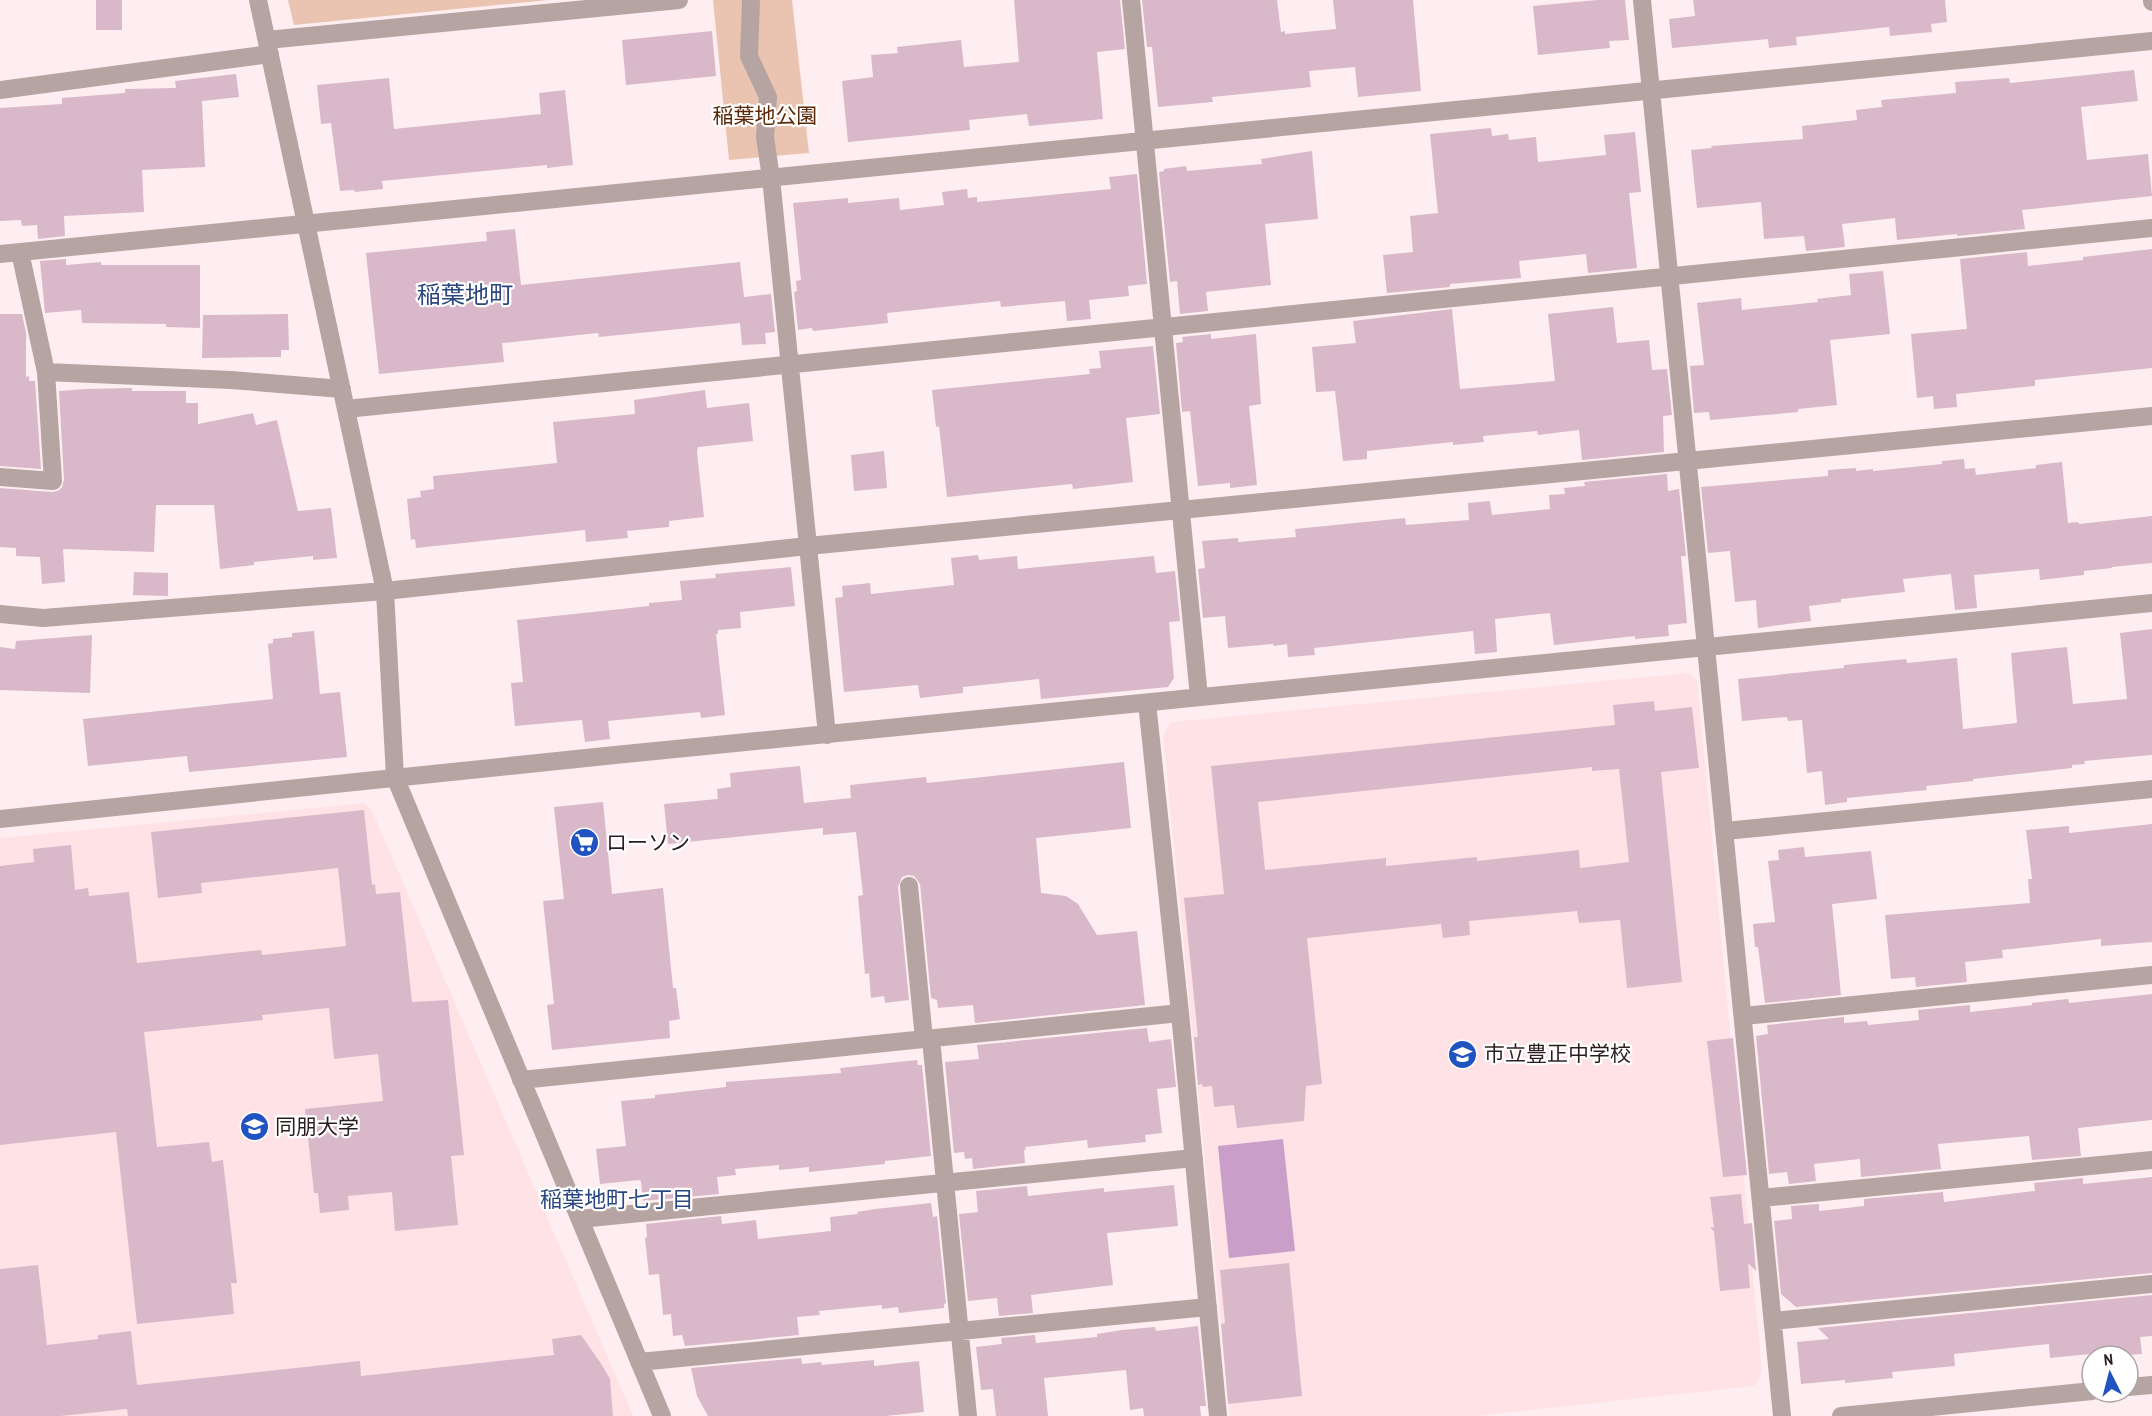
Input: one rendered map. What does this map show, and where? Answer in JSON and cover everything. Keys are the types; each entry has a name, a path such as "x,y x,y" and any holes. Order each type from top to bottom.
{"street":[{"path":"258,0 385,591 395,777 662,1416"},
{"path":"0,90 269,47 679,0"},
{"path":"751,0 749,56 768,97 765,137 827,735"},
{"path":"1131,0 1199,697"},
{"path":"1642,0 1782,1416"},
{"path":"0,254 2152,41"},
{"path":"346,409 2152,228"},
{"path":"0,477 53,481 46,372 20,252"},
{"path":"46,372 231,380 342,389"},
{"path":"0,614 43,618 385,591 808,546 2152,416"},
{"path":"0,819 395,777 2152,603"},
{"path":"1147,703 1180,1013 1218,1416"},
{"path":"1725,831 2152,789"},
{"path":"909,886 946,1183 968,1416"},
{"path":"1743,1016 2152,975"},
{"path":"521,1080 1180,1013"},
{"path":"580,1219 1194,1158"},
{"path":"1761,1198 2152,1160"},
{"path":"1773,1321 2152,1284"},
{"path":"639,1362 1208,1307"},
{"path":"1841,1416 2080,1392"}],"shaded area":[{"name":"市立豊正中学校","path":"1688,673 1697,680 1762,1372 1754,1386 1475,1416 1230,1416 1163,735 1171,722"},
{"name":"同朋大学","path":"365,803 373,813 633,1416 0,1416 0,838"},
{"path":"1283,1139 1295,1251 1229,1258 1218,1146"}],"green space":[{"path":"288,0 549,0 294,25"},
{"name":"稲葉地公園","path":"713,0 792,0 809,153 729,160"}],"building":[{"path":"96,0 122,0 122,30 96,30"},
{"path":"1014,0 1120,0 1125,49 1097,52 1103,119 1029,126 1027,114 969,120 970,130 848,142 842,81 873,77 871,55 898,53 897,47 961,40 964,67 1019,62"},
{"path":"1142,0 1277,0 1281,32 1285,31 1285,34 1336,29 1333,0 1413,0 1421,91 1358,97 1355,67 1309,71 1311,87 1212,97 1213,102 1158,107 1152,47 1147,47"},
{"path":"1597,0 1625,0 1629,40 1609,41 1610,48 1538,55 1533,6"},
{"path":"1693,0 1945,0 1947,22 1931,24 1932,32 1890,36 1889,27 1796,37 1797,45 1769,48 1768,39 1672,48 1669,19 1695,16"},
{"path":"712,31 716,76 626,85 622,40"},
{"path":"2134,70 2138,101 2081,107 2087,160 2148,154 2152,196 2022,210 2025,229 1957,236 1957,234 1897,240 1895,218 1842,224 1845,247 1806,251 1804,236 1764,239 1761,202 1697,208 1691,150 1712,148 1711,146 1803,139 1802,126 1857,120 1856,110 1882,107 1881,100 1956,93 1955,82 2009,78 2010,83"},
{"path":"236,74 239,97 202,101 205,167 142,170 144,212 64,216 65,236 38,239 37,225 22,226 21,220 0,221 0,108 62,104 62,98 125,93 125,89 176,88 175,81"},
{"path":"389,78 394,129 541,114 539,93 565,90 573,165 547,168 547,165 382,181 383,189 340,191 331,123 321,124 317,85"},
{"path":"1491,128 1492,136 1508,134 1509,140 1536,137 1538,162 1606,155 1604,135 1635,132 1641,192 1629,193 1637,268 1588,273 1586,254 1519,261 1521,278 1450,284 1450,287 1387,293 1383,255 1413,252 1410,216 1438,213 1430,134"},
{"path":"1312,151 1318,219 1265,224 1271,285 1206,292 1208,311 1180,314 1177,281 1170,282 1159,172 1164,169 1186,166 1187,171 1262,164 1261,159"},
{"path":"1137,174 1147,284 1128,286 1129,296 1089,300 1091,319 1067,321 1065,301 1001,307 1000,301 887,313 888,323 813,331 812,328 798,330 794,292 797,291 796,281 801,280 793,203 848,198 848,203 899,198 900,210 944,205 942,192 967,189 968,198 977,197 977,202 1111,189 1109,177"},
{"path":"515,229 521,285 740,262 744,297 771,294 775,332 765,333 766,344 742,345 740,323 599,337 598,333 502,343 504,362 379,374 366,253 487,241 486,232"},
{"path":"2152,249 2152,368 2035,380 2035,386 1956,394 1957,407 1934,409 1933,396 1917,398 1911,334 1967,329 1960,259 2027,252 2028,266"},
{"path":"66,259 66,265 101,262 101,265 200,265 200,328 166,327 166,324 82,323 81,310 45,313 40,261"},
{"path":"1883,271 1890,334 1830,340 1837,405 1798,409 1798,412 1710,420 1709,412 1694,413 1690,366 1704,365 1697,303 1741,298 1742,310 1818,302 1817,299 1851,295 1849,274"},
{"path":"1613,307 1617,343 1649,340 1652,370 1667,369 1672,415 1663,416 1664,452 1582,460 1579,430 1538,435 1537,431 1483,436 1484,442 1453,445 1453,442 1367,451 1367,459 1343,461 1335,391 1316,392 1312,347 1356,343 1353,321 1452,309 1460,389 1555,381 1548,314"},
{"path":"0,314 22,314 26,333 26,377 29,376 29,381 35,381 41,469 0,466"},
{"path":"288,314 289,350 281,350 281,357 202,358 203,315"},
{"path":"1211,334 1211,339 1256,334 1261,404 1249,406 1257,485 1230,488 1230,483 1198,486 1190,411 1182,412 1176,343 1183,342 1182,337"},
{"path":"1153,346 1160,414 1126,418 1133,482 1073,489 1072,484 947,497 939,426 936,427 932,390 1090,374 1089,369 1101,368 1099,351"},
{"path":"132,388 132,391 186,391 186,403 198,403 198,424 253,413 256,425 277,420 298,511 331,508 337,558 313,560 313,556 254,562 254,565 220,569 214,505 156,505 154,552 63,549 65,582 42,584 40,557 16,556 16,548 0,547 0,488 52,492 62,487 64,480 59,391"},
{"path":"705,390 707,408 749,403 753,441 698,447 704,517 669,521 669,527 627,531 628,538 586,542 585,530 416,548 415,539 411,540 407,499 421,497 420,491 434,489 433,476 557,463 553,422 635,414 634,400"},
{"path":"884,451 887,488 854,491 851,455"},
{"path":"1964,459 1965,469 1975,468 1976,475 2036,468 2036,465 2062,462 2068,523 2078,522 2079,524 2152,516 2152,563 2084,571 2084,575 2040,580 2039,569 1974,575 1977,608 1955,610 1951,574 1903,579 1905,592 1841,599 1841,602 1809,606 1811,621 1758,628 1756,600 1735,602 1730,551 1708,553 1701,487 1828,476 1828,470 1856,468 1856,471 1873,469 1873,471 1942,464 1942,461"},
{"path":"1667,474 1668,491 1679,489 1686,556 1681,556 1687,623 1668,625 1669,636 1635,639 1635,636 1554,645 1550,613 1495,619 1497,652 1475,654 1473,631 1314,648 1315,655 1288,657 1287,644 1228,648 1225,616 1203,618 1198,569 1205,568 1202,541 1238,538 1238,542 1296,537 1295,529 1405,518 1406,525 1469,520 1468,503 1490,501 1492,515 1550,509 1549,495 1565,494 1564,488 1585,486 1584,482"},
{"path":"978,555 979,560 1017,556 1018,569 1154,556 1156,573 1175,571 1180,621 1169,622 1174,678 1168,687 1041,699 1039,679 963,687 963,693 920,698 918,685 844,692 835,598 843,597 842,586 870,583 871,594 954,585 951,558"},
{"path":"791,567 795,606 740,612 741,628 718,630 716,634 725,715 701,718 700,712 608,721 610,739 585,742 582,720 515,726 511,683 523,682 517,620 649,606 649,603 682,600 680,581 716,578 715,574"},
{"path":"134,572 168,573 168,596 133,595"},
{"path":"2152,629 2152,755 2084,761 2085,764 2072,765 2072,768 1926,786 1927,790 1847,798 1847,802 1825,805 1822,771 1807,773 1802,720 1788,721 1787,717 1742,721 1738,679 1906,659 1907,663 1957,658 1963,729 2017,723 2011,653 2067,647 2073,704 2127,699 2120,633"},
{"path":"314,631 320,694 340,692 347,757 189,772 187,756 88,766 83,719 273,699 268,644 273,643 273,639 292,637 292,633"},
{"path":"92,635 90,693 0,690 0,647 15,649 16,641"},
{"path":"1654,701 1655,711 1692,707 1699,768 1661,772 1682,982 1627,988 1620,920 1579,923 1577,911 1469,921 1470,935 1443,938 1441,924 1307,938 1322,1084 1306,1086 1304,1121 1237,1128 1234,1105 1214,1107 1212,1086 1198,1085 1194,1037 1198,1037 1184,898 1224,894 1211,766 1615,725 1613,705","holes":["1592,767 1592,771 1619,769 1629,862 1580,868 1579,850 1477,861 1477,857 1386,866 1386,858 1265,870 1258,802"]},
{"path":"1124,762 1131,828 1036,838 1041,893 1066,896 1078,904 1097,935 1137,931 1145,1005 975,1023 973,1005 938,1008 937,1000 931,998 920,884 914,876 908,875 902,877 898,887 909,1000 885,1003 884,996 871,998 869,973 865,974 858,896 863,895 856,832 823,835 823,828 668,844 664,804 718,799 717,789 731,787 730,773 800,766 804,803 851,798 850,785 926,777 927,783"},
{"path":"603,802 612,894 663,888 673,988 676,988 680,1019 669,1021 670,1038 552,1050 547,1005 554,1004 543,901 564,899 554,807"},
{"path":"364,810 372,885 375,884 376,894 400,892 412,1002 448,1000 464,1155 451,1156 458,1225 395,1231 392,1192 348,1196 349,1210 320,1213 318,1193 314,1193 305,1109 383,1101 378,1054 334,1059 329,1008 262,1015 263,1020 144,1032 157,1147 209,1142 212,1162 223,1160 237,1283 231,1283 234,1314 137,1324 116,1132 0,1145 0,866 34,862 33,849 71,845 75,890 88,888 89,896 129,892 137,963 261,950 262,955 346,946 338,868 201,883 202,893 158,898 151,832"},
{"path":"2152,824 2152,942 2101,946 2101,939 2002,950 2003,958 1965,962 1967,982 1916,987 1915,977 1891,979 1885,915 2030,903 2028,879 2032,879 2026,830 2069,826 2069,833"},
{"path":"1804,847 1805,857 1871,851 1877,899 1832,904 1841,995 1765,1003 1753,924 1775,922 1768,861 1779,860 1778,850"},
{"path":"2152,994 2152,1120 2078,1128 2081,1156 2032,1160 2029,1136 1938,1144 1941,1169 1861,1177 1860,1159 1814,1164 1816,1181 1789,1184 1787,1172 1769,1174 1756,1036 1768,1034 1767,1025 1844,1017 1844,1023 1867,1021 1868,1025 1919,1020 1918,1010 1970,1005 1970,1012 2068,999 2069,1003"},
{"path":"1147,1028 1149,1042 1171,1039 1176,1087 1157,1089 1162,1133 1145,1135 1146,1142 1088,1148 1087,1140 1025,1147 1025,1163 973,1169 972,1158 965,1159 964,1152 954,1153 945,1062 979,1059 977,1045"},
{"path":"1733,1038 1747,1175 1723,1177 1707,1041"},
{"path":"917,1060 918,1065 922,1065 931,1156 885,1161 885,1164 809,1172 809,1167 779,1170 779,1165 735,1169 736,1175 717,1177 719,1194 643,1201 639,1180 600,1184 596,1149 626,1146 621,1101 726,1087 726,1082 841,1073 840,1068"},
{"path":"2152,1177 2152,1273 1796,1307 1781,1294 1774,1221 1792,1219 1791,1206 1819,1204 1819,1211 1864,1206 1864,1199 1943,1192 1944,1202 2035,1191 2034,1183 2083,1178 2083,1184"},
{"path":"1174,1185 1178,1226 1107,1233 1113,1285 1031,1295 1033,1313 999,1316 997,1298 968,1301 959,1214 978,1212 976,1191 1027,1186 1028,1196 1104,1188 1104,1192"},
{"path":"1741,1194 1744,1224 1752,1223 1756,1271 1748,1263 1750,1288 1720,1291 1714,1231 1710,1228 1714,1227 1710,1197"},
{"path":"931,1203 933,1217 937,1216 946,1303 944,1308 899,1313 898,1307 882,1309 882,1305 819,1311 820,1315 797,1317 799,1335 685,1346 682,1335 673,1336 671,1314 663,1315 659,1274 649,1275 645,1238 647,1237 646,1224 721,1216 722,1224 756,1220 758,1239 831,1231 830,1217"},
{"path":"1289,1263 1302,1396 1228,1404 1221,1324 1225,1323 1220,1270"},
{"path":"38,1265 47,1345 98,1339 98,1335 131,1331 137,1385 360,1361 361,1376 554,1355 552,1339 581,1335 610,1379 613,1416 128,1416 127,1409 60,1416 0,1416 0,1269"},
{"path":"2152,1295 2152,1336 2140,1337 2142,1354 2140,1354 2140,1344 2080,1344 2080,1355 2050,1358 2049,1344 1954,1354 1955,1366 1892,1372 1893,1378 1845,1383 1845,1380 1801,1384 1797,1342 1829,1339 1818,1328"},
{"path":"1198,1326 1206,1406 1200,1406 1201,1416 1144,1416 1143,1408 1130,1410 1126,1370 1044,1378 1048,1416 996,1416 993,1389 981,1390 976,1347 1002,1344 1001,1338 1035,1335 1036,1343 1097,1337 1097,1334 1122,1330 1155,1327 1156,1331"},
{"path":"801,1358 802,1364 821,1362 822,1365 874,1360 874,1366 919,1361 924,1412 885,1416 708,1416 697,1396 691,1368"}],"place":[{"name":"ローソン","path":"585,843"},
{"name":"市立豊正中学校","path":"1463,1054"},
{"name":"同朋大学","path":"254,1127"}],"district":[{"name":"稲葉地町","path":"465,295"},
{"name":"稲葉地町七丁目","path":"617,1199"}]}
